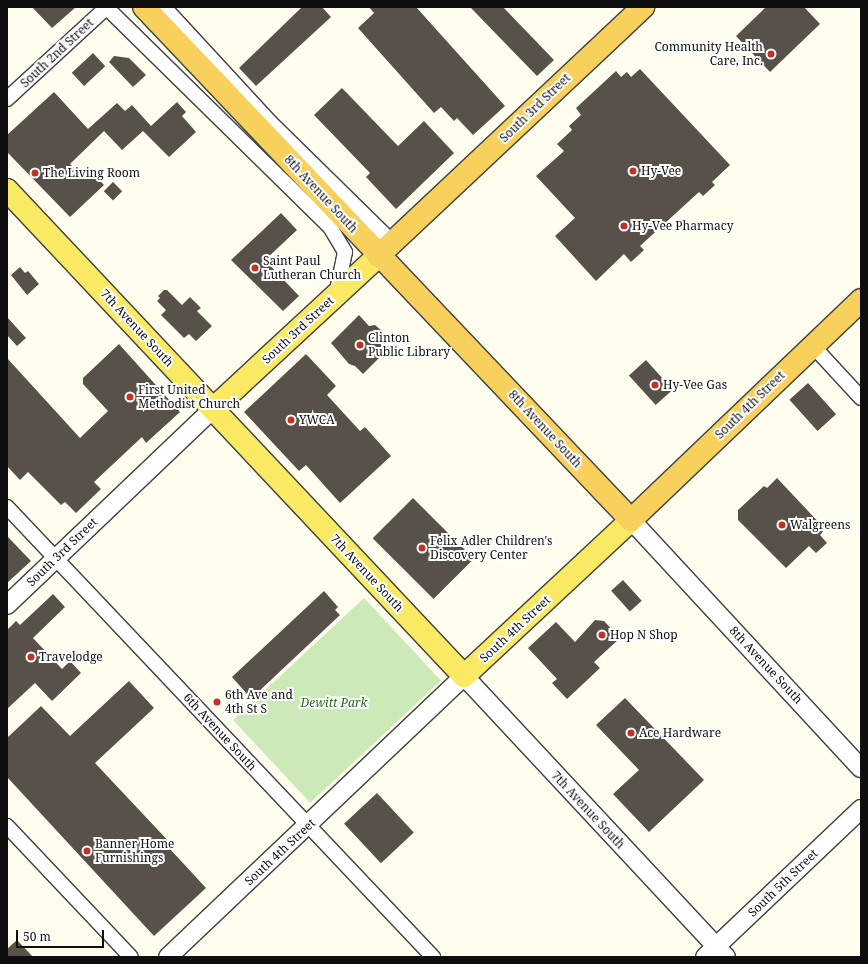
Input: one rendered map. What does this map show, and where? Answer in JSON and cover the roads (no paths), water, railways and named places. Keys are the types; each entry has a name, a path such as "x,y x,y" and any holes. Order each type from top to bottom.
{"highway":[{"name":"8th Avenue South","path":"144,7 225,92 385,249 631,520"},
{"name":"South 3rd Street","path":"385,249 643,7"},
{"name":"South 4th Street","path":"631,520 861,300"}],"main road":[{"name":"7th Avenue South","path":"7,190 214,408 464,676"},
{"name":"South 3rd Street","path":"214,408 385,249"},
{"name":"South 4th Street","path":"464,676 631,520"}],"street":[{"name":"8th Avenue South","path":"106,7 330,227 345,252 336,295"},
{"name":"South 2nd Street","path":"7,99 106,7"},
{"name":"8th Avenue South","path":"164,7 385,249"},
{"path":"812,346 861,398"},
{"name":"South 3rd Street","path":"7,605 214,408"},
{"name":"6th Avenue South","path":"7,507 433,957"},
{"name":"8th Avenue South","path":"631,520 861,768"},
{"name":"South 4th Street","path":"168,957 464,676"},
{"name":"7th Avenue South","path":"464,676 716,953"},
{"name":"South 5th Street","path":"716,953 861,809"},
{"path":"7,826 131,957"}],"place":[{"name":"Community Health Care, Inc.","path":"771,54"},
{"name":"Hy-Vee","path":"633,171"},
{"name":"The Living Room","path":"35,173"},
{"name":"Hy-Vee Pharmacy","path":"624,226"},
{"name":"Saint Paul Lutheran Church","path":"255,268"},
{"name":"Clinton Public Library","path":"360,345"},
{"name":"Hy-Vee Gas","path":"655,385"},
{"name":"First United Methodist Church","path":"130,397"},
{"name":"YWCA","path":"291,420"},
{"name":"Walgreens","path":"782,525"},
{"name":"Felix Adler Children's Discovery Center","path":"422,548"},
{"name":"Hop N Shop","path":"602,635"},
{"name":"Travelodge","path":"31,657"},
{"name":"6th Ave and 4th St S","path":"217,702"},
{"name":"Ace Hardware","path":"631,733"},
{"name":"Banner Home Furnishings","path":"87,851"}],"park label":[{"name":"Dewitt Park","path":"334,703"}]}
